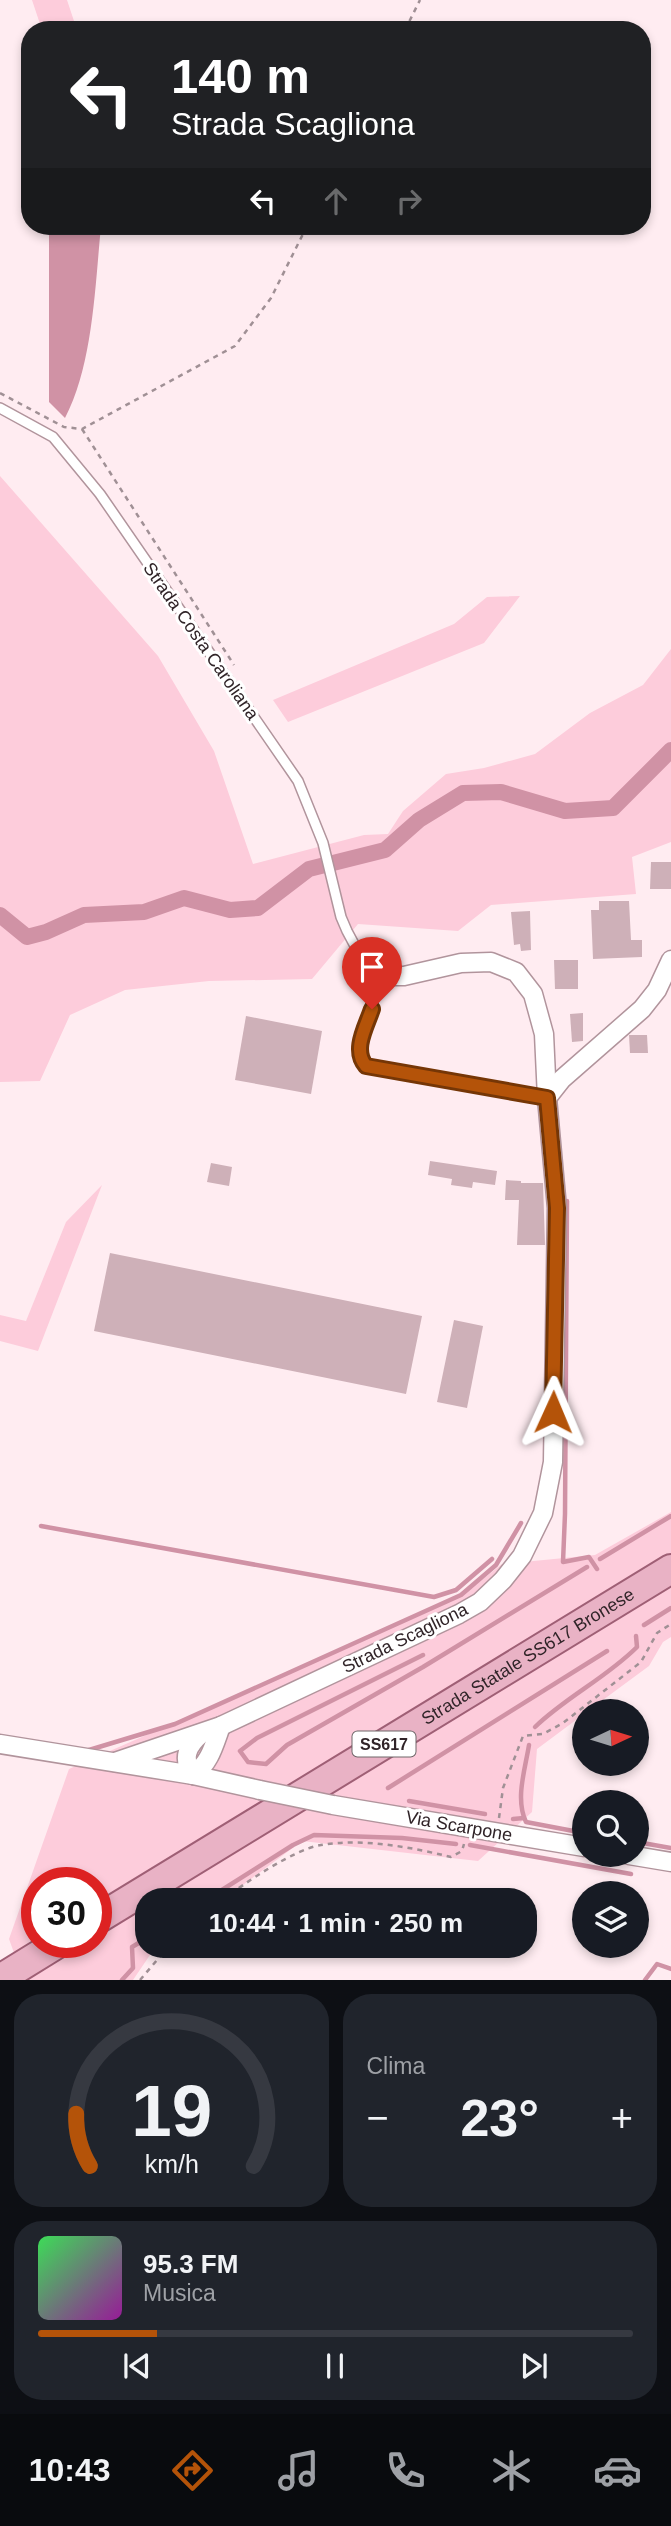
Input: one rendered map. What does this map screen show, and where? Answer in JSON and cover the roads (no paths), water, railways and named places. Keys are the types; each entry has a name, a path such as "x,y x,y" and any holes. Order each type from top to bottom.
{"main road":[{"name":"Strada Statale SS617 Bronese","path":"112,1910 671,1569"},
{"path":"0,1979 34,1958"}],"street":[{"path":"547,1098 562,1079 642,1009 657,990 671,960"},
{"name":"Strada Scagliona","path":"115,1762 221,1727 470,1608 503,1580 522,1556 543,1513 553,1462 557,1208 544,1034 533,994 516,972 491,962 476,962 404,976 382,976"},
{"path":"202,1733 189,1745 186,1753 186,1763 193,1775 210,1757 221,1727"},
{"path":"0,1744 115,1762"},
{"path":"210,1757 226,1783"},
{"name":"Via Scarpone","path":"115,1762 193,1775 333,1805 572,1845"},
{"path":"649,1858 671,1862"}],"lane":[{"name":"Strada Costa Caroliana","path":"0,408 53,437 100,494 298,781 323,843 341,917 355,946 382,976"},
{"path":"382,976 360,1041 359,1054 366,1066 547,1098"}],"waterway":[{"path":"0,915 27,937 46,932 84,915 144,912 184,898 230,910 258,908 309,869 385,850 419,820 463,793 501,792 565,811 613,808 671,750"},
{"path":"567,1201 563,1562 589,1557 597,1569"},
{"path":"600,1559 671,1516"},
{"path":"89,1750 175,1724 461,1595 496,1565 521,1523"},
{"path":"41,1526 434,1597 456,1590 492,1559"},
{"path":"423,1655 257,1738 240,1751 248,1762 266,1764 287,1745 423,1667 587,1567"},
{"path":"644,1625 671,1608"},
{"path":"535,1727 625,1658 637,1647 636,1636"},
{"path":"388,1788 607,1651"},
{"path":"529,1745 521,1794 526,1822 572,1831"},
{"path":"409,1801 485,1814"},
{"path":"513,1819 524,1818"},
{"path":"225,1888 293,1845 314,1835 402,1838 456,1844"},
{"path":"649,1844 671,1848"},
{"path":"470,1845 631,1874"},
{"path":"122,1980 133,1968 132,1947 135,1945"},
{"path":"645,1980 657,1964 671,1969"}]}
